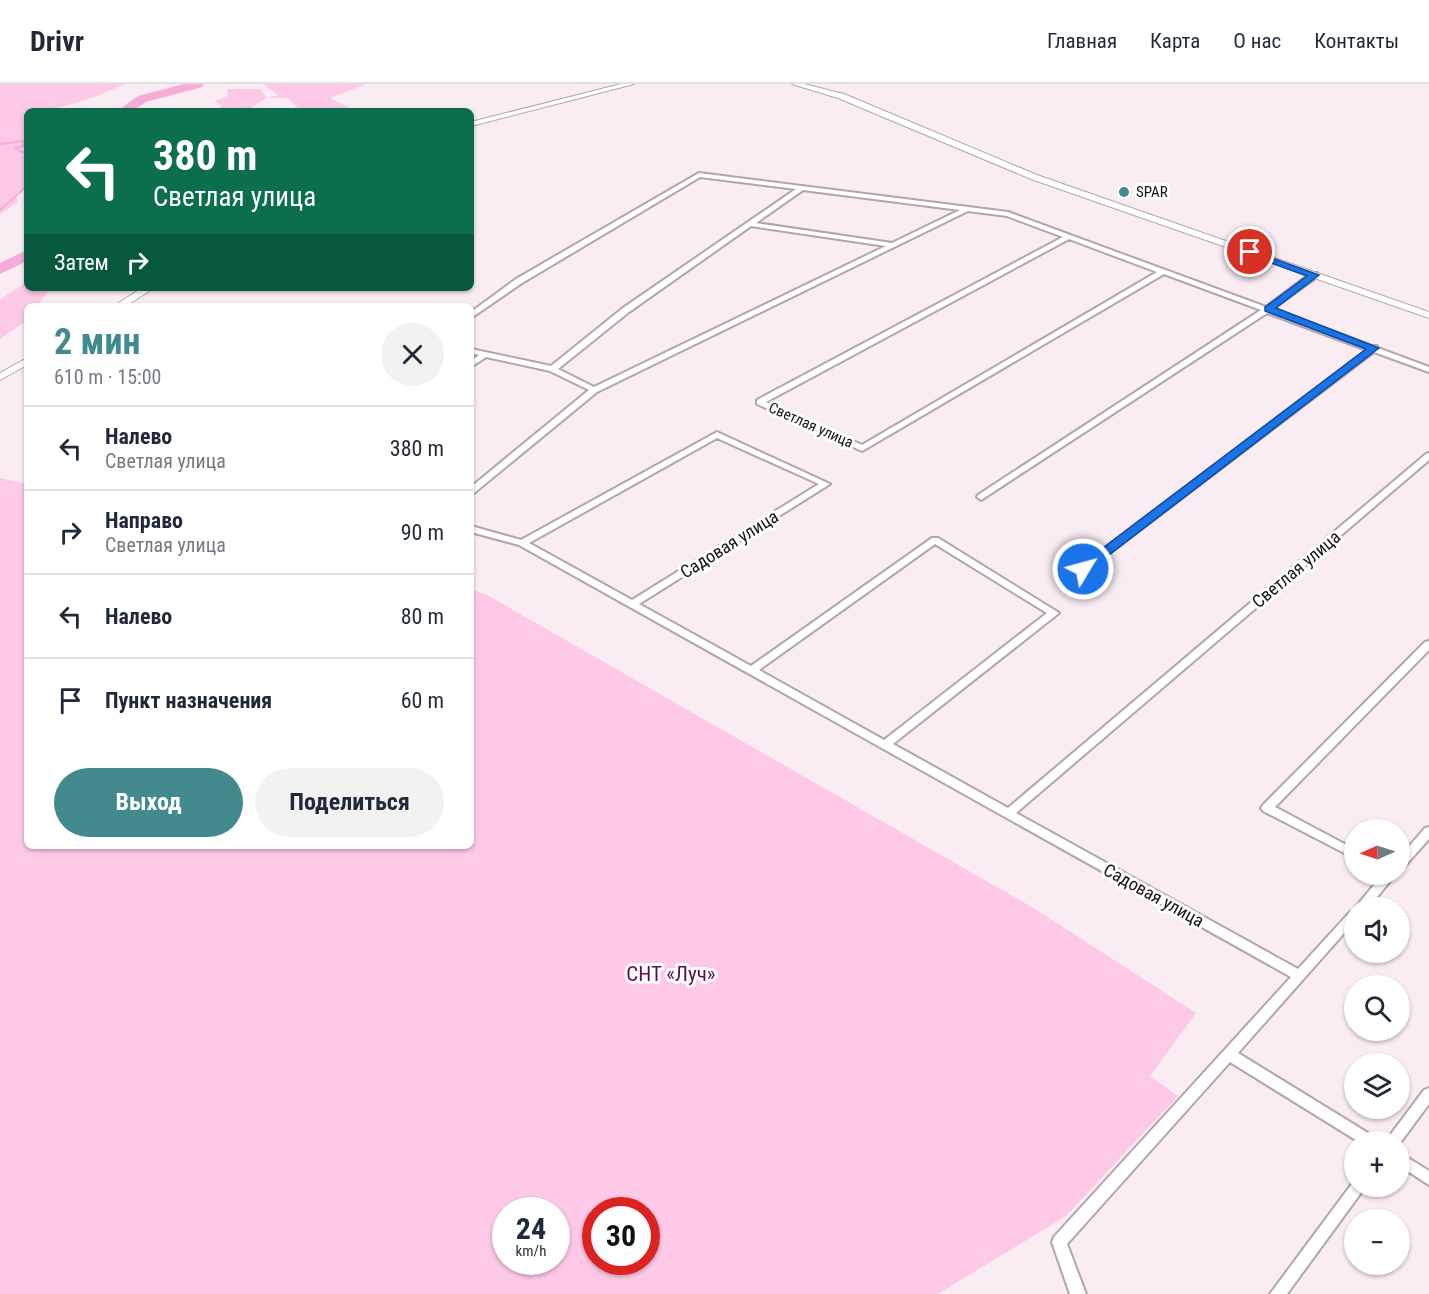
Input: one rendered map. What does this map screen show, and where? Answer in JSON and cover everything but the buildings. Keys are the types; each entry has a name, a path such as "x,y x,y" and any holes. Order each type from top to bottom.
{"street":[{"path":"474,123 630,84"},
{"path":"796,84 841,96 1034,177 1429,315"},
{"path":"474,314 519,280 699,175 1008,214 1429,370"},
{"path":"553,369 626,310 802,188"},
{"path":"474,489 594,390 968,209"},
{"path":"750,224 894,245"},
{"name":"Светлая улица","path":"1069,236 760,402 862,448 1164,271"},
{"path":"981,497 1269,309 1314,275"},
{"path":"124,303 144,291"},
{"path":"1083,569 1374,348"},
{"path":"474,352 553,369 594,390"},
{"path":"474,363 485,354"},
{"path":"0,377 24,363"},
{"name":"Садовая улица","path":"522,543 717,435 826,484 632,604"},
{"name":"Светлая улица","path":"1008,814 1429,456"},
{"name":"Садовая улица","path":"474,530 522,543 1300,976"},
{"path":"750,670 935,540 1054,613 885,746"},
{"path":"1344,849 1267,808 1429,644"},
{"path":"1410,853 1429,831"},
{"path":"1370,897 1381,885"},
{"path":"1078,1294 1059,1242 1344,926"},
{"path":"1230,1055 1353,1131"},
{"path":"1400,1131 1429,1094"},
{"path":"1410,1167 1429,1179"},
{"path":"1278,1294 1350,1197"}],"green space":[{"path":"0,84 124,84 77,103 56,108 24,108 24,188 17,193 17,202 0,214"},
{"path":"263,84 366,84 330,98 349,108 298,108 288,98 267,98 278,95"},
{"path":"227,89 260,89 267,98 250,108 219,108 222,106 215,101 228,96"},
{"path":"24,284 24,291 49,291 39,303 24,303 24,322 0,339 0,299"},
{"name":"СНТ «Луч»","path":"0,478 24,483 24,849 474,849 474,590 489,596 1035,909 1196,1013 1150,1076 1178,1096 1066,1216 938,1294 0,1294"}],"waterway":[{"path":"128,108 142,99 198,84"},
{"path":"0,144 24,141"},
{"path":"24,141 23,146 15,148 24,152"},
{"path":"0,210 24,189"},
{"path":"0,269 24,257"}],"place":[{"name":"SPAR","path":"1124,192"}],"route":[{"path":"1083,569 1374,348 1269,309 1314,275 1250,252"}]}
